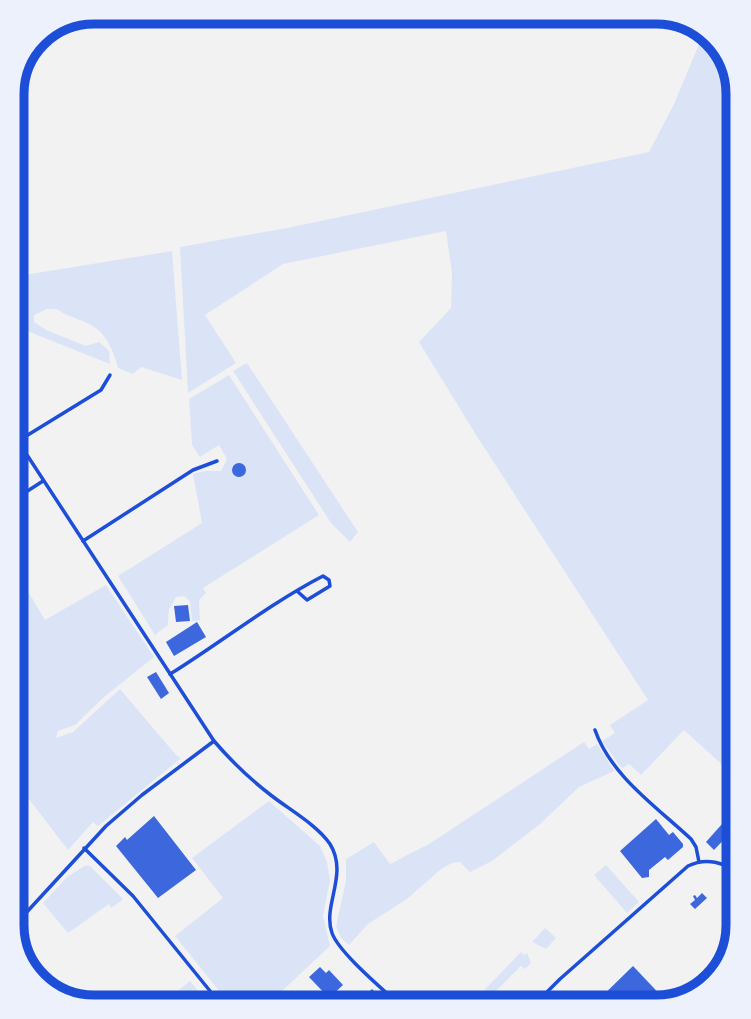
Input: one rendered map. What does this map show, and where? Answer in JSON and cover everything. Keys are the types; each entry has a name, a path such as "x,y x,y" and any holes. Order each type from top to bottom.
{"street":[{"path":"25,437 101,390 110,375"},
{"path":"25,451 214,741 249,778 313,828 330,845 336,859 337,879 330,923 332,935 390,995"},
{"path":"83,541 193,470 217,461"},
{"path":"25,493 44,481"},
{"path":"170,674 297,592 323,576 329,580 330,586 307,600 297,592"},
{"path":"595,730 599,743 614,766 691,839 699,862"},
{"path":"24,915 84,848 142,795 214,741"},
{"path":"84,848 133,896 213,995"},
{"path":"545,995 688,866 699,862 726,866"}],"shaded area":[{"path":"701,40 715,56 726,86 726,768 684,730 641,775 629,764 623,768 620,766 602,741 615,733 610,725 648,700 419,342 451,308 452,273 446,231 283,264 205,315 236,363 188,393 180,247 287,228 649,152 674,104"},
{"path":"172,251 182,380 141,367 133,374 118,368 111,348 99,331 57,309 47,309 34,315 34,322 46,330 86,346 99,342 109,351 110,364 25,330 25,275"},
{"path":"247,363 358,532 350,542 331,523 233,371"},
{"path":"229,375 319,515 203,588 206,593 199,600 200,620 192,621 190,601 184,596 176,597 169,609 168,625 155,635 118,576 202,523 193,474 221,471 227,459 219,445 200,457 192,445 189,399"},
{"path":"24,585 45,620 106,585 154,657 104,697 75,725 58,731 56,738 73,732 120,689 181,758 98,826 93,822 68,850 24,793"},
{"path":"584,742 589,749 597,744 614,771 579,787 540,824 492,861 470,872 460,862 452,863 441,869 407,899 368,924 349,945 341,938 336,927 346,880 346,859 374,842 390,864 429,844"},
{"path":"269,801 320,846 327,862 330,880 323,916 330,946 278,995 222,995 175,936 223,898 192,858"},
{"path":"86,865 123,899 111,908 109,904 68,933 43,903 67,877"},
{"path":"606,865 639,902 627,913 594,875"},
{"path":"545,928 556,938 546,949 532,942"},
{"path":"521,952 524,955 527,953 531,963 525,969 521,966 492,995 480,995"},
{"path":"190,981 201,995 173,995"}],"building":[{"path":"239,463 244,465 244,475 239,477 234,475 232,470 234,465"},
{"path":"188,605 190,621 176,622 174,606"},
{"path":"197,622 206,637 174,656 166,642"},
{"path":"156,672 169,693 161,699 147,677"},
{"path":"154,816 196,870 158,898 116,846 125,837 127,840"},
{"path":"656,819 669,835 673,832 683,847 668,860 665,857 649,870 649,877 642,878 620,851"},
{"path":"722,824 726,828 726,837 714,850 706,842"},
{"path":"702,893 707,898 695,909 690,904 695,900 693,896 697,898"},
{"path":"633,966 660,995 656,995 603,995"},
{"path":"320,967 326,973 329,970 343,985 332,995 326,995 309,977"},
{"path":"372,989 378,995 365,995"}]}
